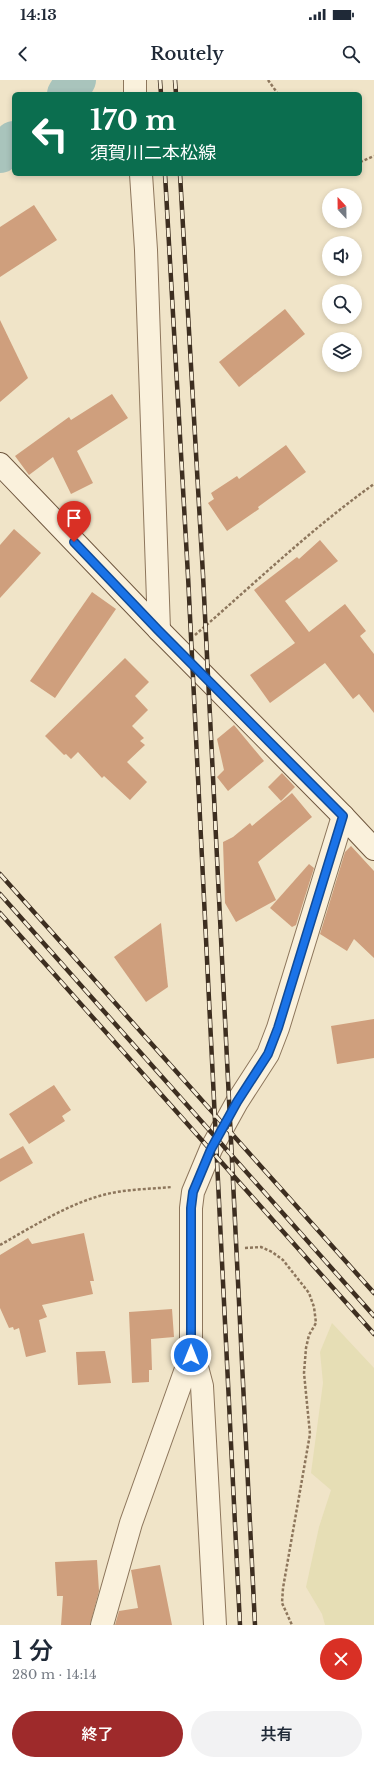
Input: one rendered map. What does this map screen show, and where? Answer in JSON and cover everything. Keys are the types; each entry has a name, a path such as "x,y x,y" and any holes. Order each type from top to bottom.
{"street":[{"path":"135,80 136,92"},
{"path":"141,176 146,250 158,630"},
{"path":"0,464 158,630 374,849"},
{"path":"102,1625 131,1523 191,1355 191,1208 193,1192 211,1149 237,1102 268,1054 276,1035 343,816"},
{"path":"191,1355 197,1367 202,1386 215,1625"}],"path":[{"path":"268,80 277,92"},
{"path":"362,161 374,156"},
{"path":"178,650 352,499 374,484"},
{"path":"0,1245 65,1209 89,1199 108,1194 196,1185"},
{"path":"245,1248 261,1247 272,1252 283,1260 309,1293 314,1307 316,1323 309,1335 306,1348 304,1373 310,1434 283,1588 282,1603 292,1625"}],"shaded area":[{"path":"332,1323 374,1368 374,1625 325,1625 322,1614 306,1587 319,1527 331,1490 311,1473 323,1383 320,1352"}],"building":[{"path":"34,205 57,240 0,277 0,227"},
{"path":"285,309 305,334 239,387 219,362"},
{"path":"0,320 28,378 0,402"},
{"path":"112,394 128,418 77,451 93,483 71,494 53,457 29,475 15,456 69,417 71,420"},
{"path":"286,445 306,472 258,507 259,509 227,531 208,503 214,499 211,493 237,476 239,479"},
{"path":"14,529 41,553 0,598 0,545"},
{"path":"320,540 338,561 285,601 309,632 345,604 366,631 360,636 374,654 374,713 359,694 353,699 325,663 270,703 250,675 295,643 254,590 297,557 299,559"},
{"path":"92,592 116,609 55,698 30,681"},
{"path":"125,658 149,682 135,696 148,710 132,726 144,738 140,741 145,745 127,762 147,782 130,800 104,776 102,778 78,752 71,759 66,754 64,755 45,736"},
{"path":"234,725 264,761 228,791 217,777 224,770 217,739"},
{"path":"282,773 295,787 281,801 268,787"},
{"path":"292,793 312,817 258,862 276,900 236,922 225,903 223,842 233,837 250,823 252,826"},
{"path":"351,846 374,871 374,958 354,939 347,951 320,934 345,852"},
{"path":"309,864 314,868 296,925 292,927 270,908"},
{"path":"161,923 168,987 146,1002 114,957"},
{"path":"374,1019 374,1058 337,1064 331,1026"},
{"path":"54,1085 71,1110 62,1116 65,1121 29,1144 9,1114"},
{"path":"23,1146 33,1163 0,1182 0,1159"},
{"path":"84,1233 94,1281 90,1281 93,1294 42,1305 47,1317 39,1320 46,1352 26,1357 19,1328 14,1330 13,1327 9,1328 0,1308 0,1255 28,1238 32,1244"},
{"path":"172,1309 174,1337 151,1339 152,1370 149,1370 149,1382 132,1383 129,1312"},
{"path":"105,1351 111,1383 78,1385 76,1352"},
{"path":"97,1560 99,1591 90,1625 61,1625 63,1596 57,1596 55,1562"},
{"path":"160,1565 172,1625 115,1625 119,1611 138,1608 131,1570"}],"waterway":[{"path":"68,92 76,80"},
{"path":"0,153 12,143"}],"railway":[{"path":"160,80 161,92"},
{"path":"175,80 176,92"},
{"path":"165,176 188,576 240,1625"},
{"path":"180,176 203,575 255,1625"},
{"path":"0,874 374,1293"},
{"path":"0,894 374,1316"},
{"path":"0,913 374,1334"}],"route":[{"path":"74,542 158,630 343,816 278,1028 268,1054 237,1102 211,1149 193,1192 191,1208 191,1355"}]}
